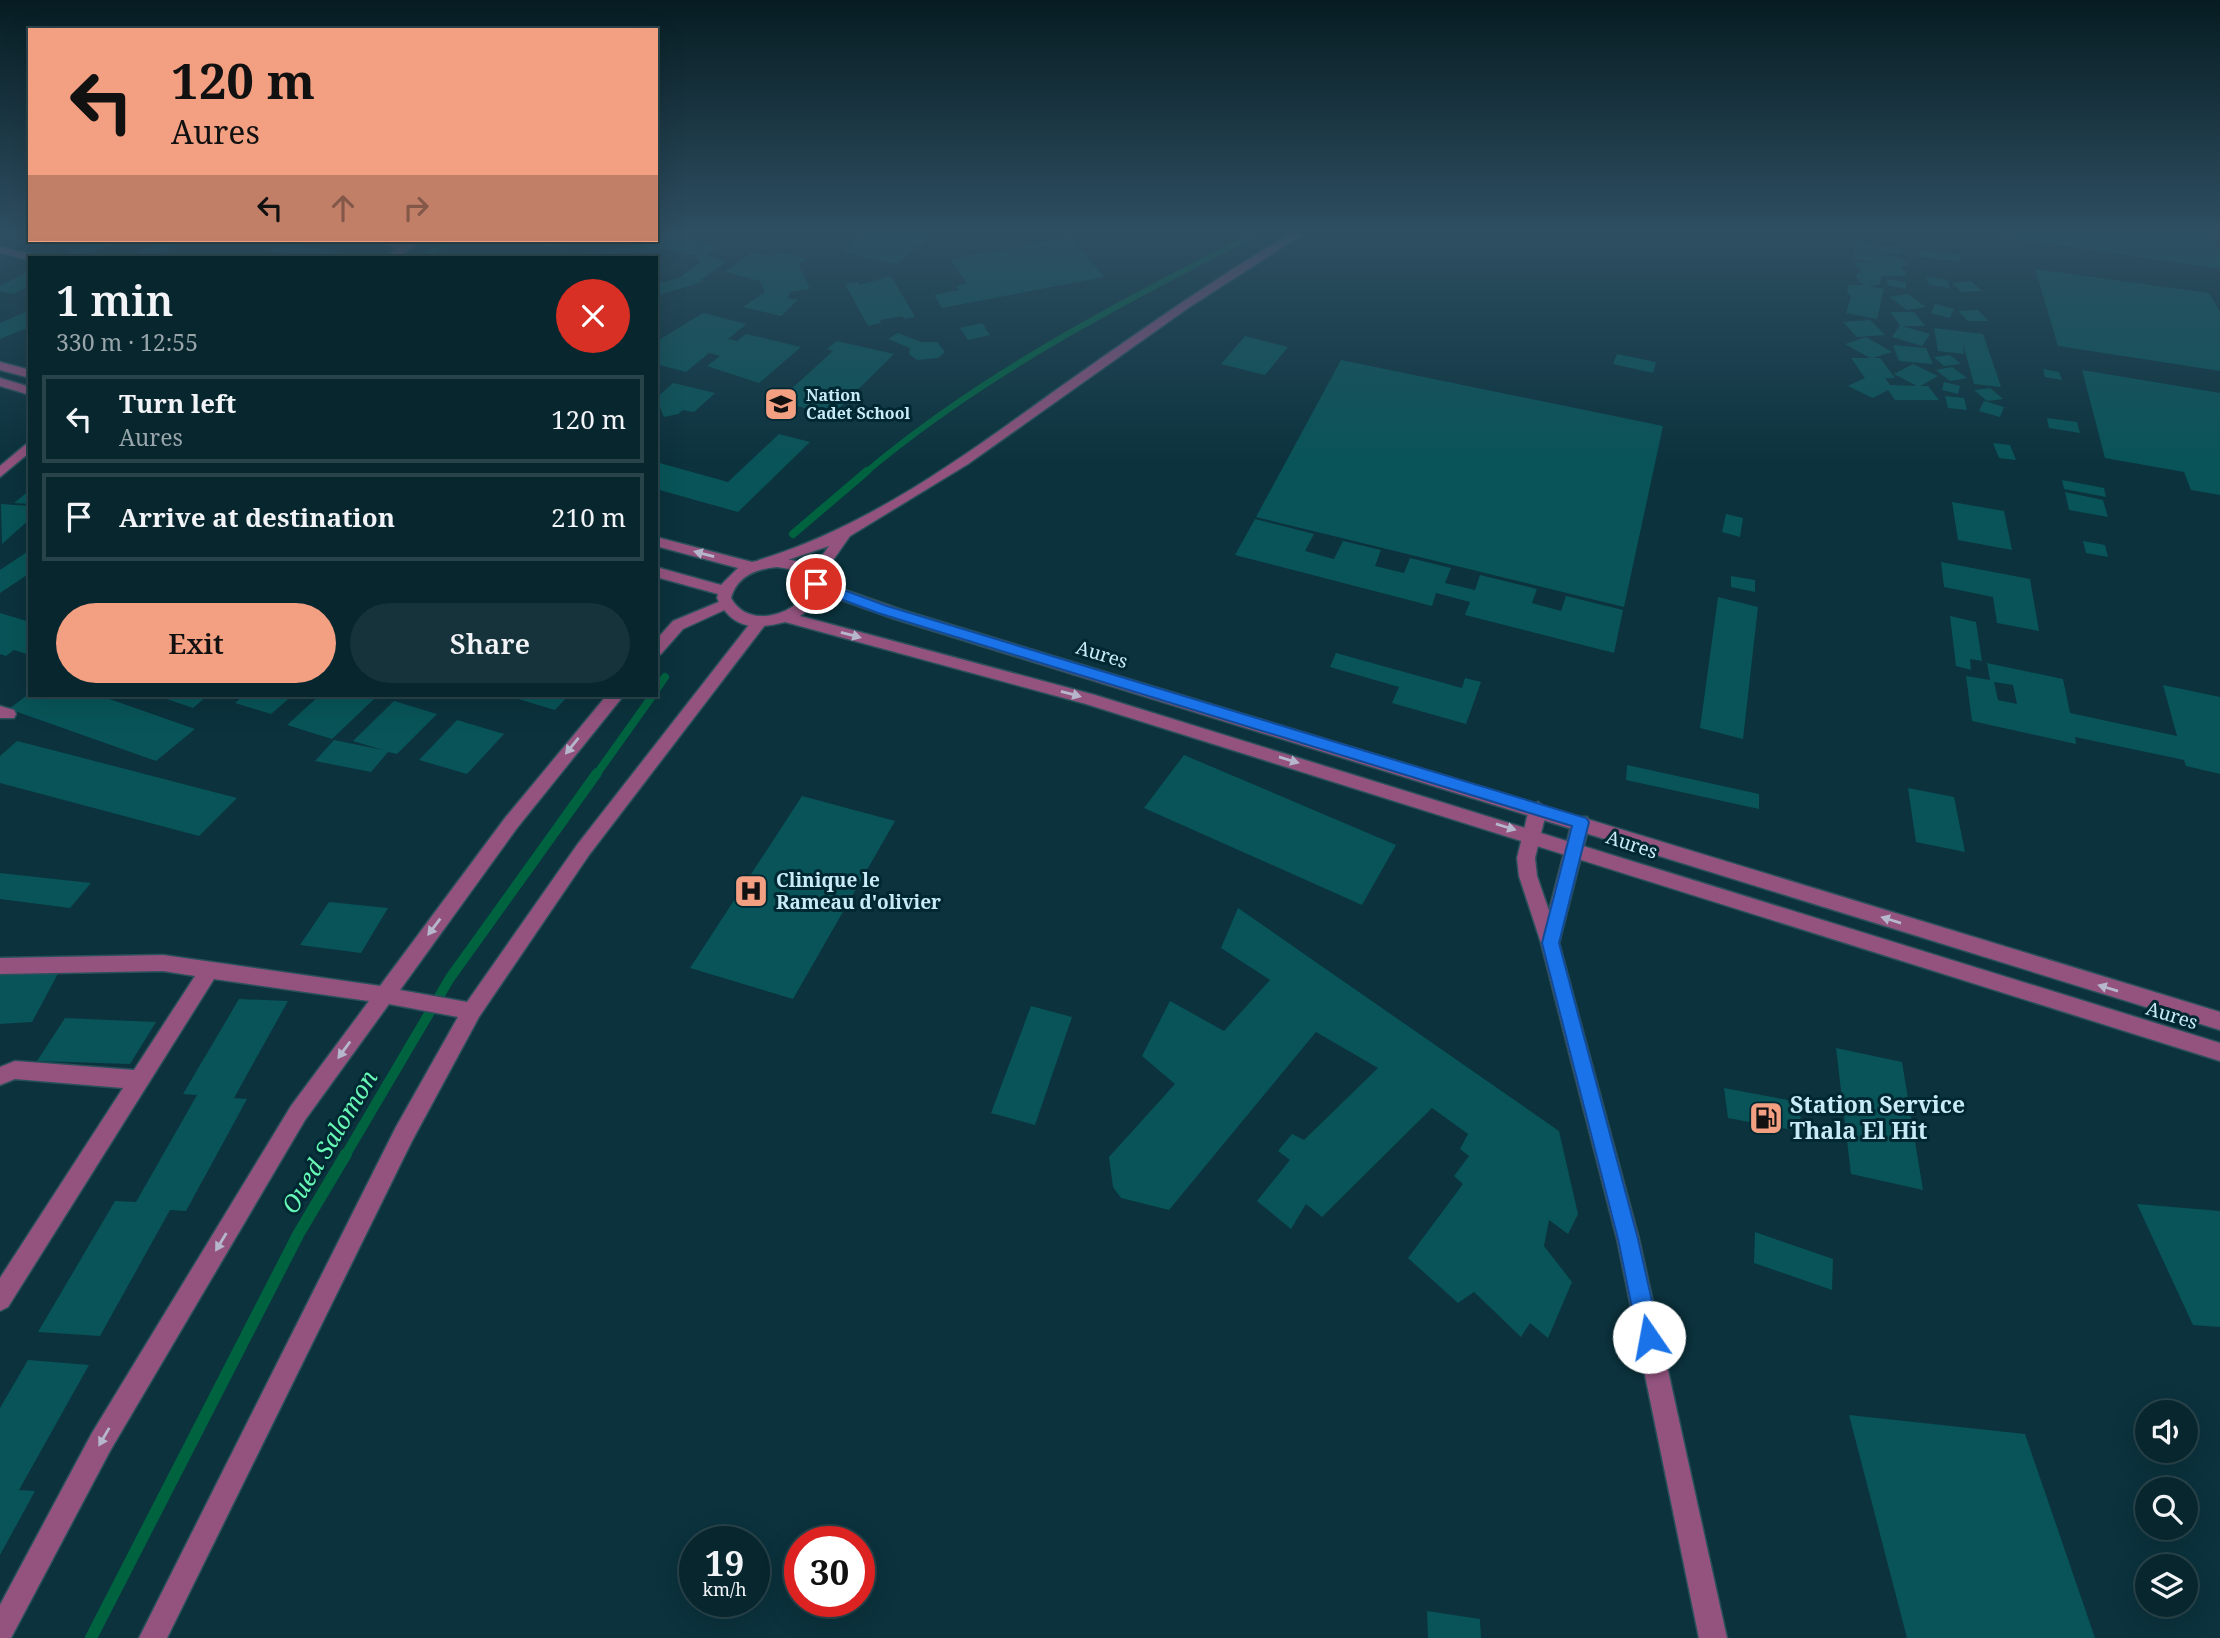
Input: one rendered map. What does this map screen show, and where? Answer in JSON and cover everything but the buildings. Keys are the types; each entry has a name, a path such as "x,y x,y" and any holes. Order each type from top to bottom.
{"street":[{"path":"658,647 678,625 725,598 730,582 758,565 848,532 1007,431 1175,310"},
{"path":"0,366 28,373"},
{"path":"0,382 28,390"},
{"path":"0,473 28,447"},
{"path":"658,573 725,598 738,616 760,621 786,617 809,603 815,581 828,554 848,532"},
{"path":"658,541 758,565 800,566 815,581"},
{"name":"Aures","path":"815,581 887,611 1581,822 2220,1021"},
{"name":"Aures","path":"786,617 1089,699 1575,848 2220,1052"},
{"path":"153,1638 404,1134 472,1011 583,850 760,621"},
{"path":"0,1632 101,1442 291,1125 383,995 511,823 615,697"},
{"path":"1538,809 1526,858 1528,876 1550,943 1628,1239 1713,1638"},
{"path":"1550,943 1581,822"},
{"path":"0,966 163,963 383,995 472,1011"},
{"path":"0,1299 209,969"},
{"path":"0,1076 15,1070 139,1080"}],"waterway":[{"name":"Oued Salomon","path":"865,473 956,404 1110,310"},
{"name":"Oued Salomon","path":"793,534 867,471"},
{"name":"Oued Salomon","path":"658,687 665,677"},
{"name":"Oued Salomon","path":"596,775 652,697"},
{"name":"Oued Salomon","path":"345,1156 450,978 597,773"},
{"name":"Oued Salomon","path":"91,1638 299,1233 346,1154"}],"place":[{"name":"Nation Cadet School","path":"781,404"},
{"name":"Clinique le Rameau d'olivier","path":"751,891"},
{"name":"Station Service Thala El Hit","path":"1766,1118"}],"route":[{"path":"816,584 882,609 1581,822 1550,943 1628,1239 1649,1337"}]}
